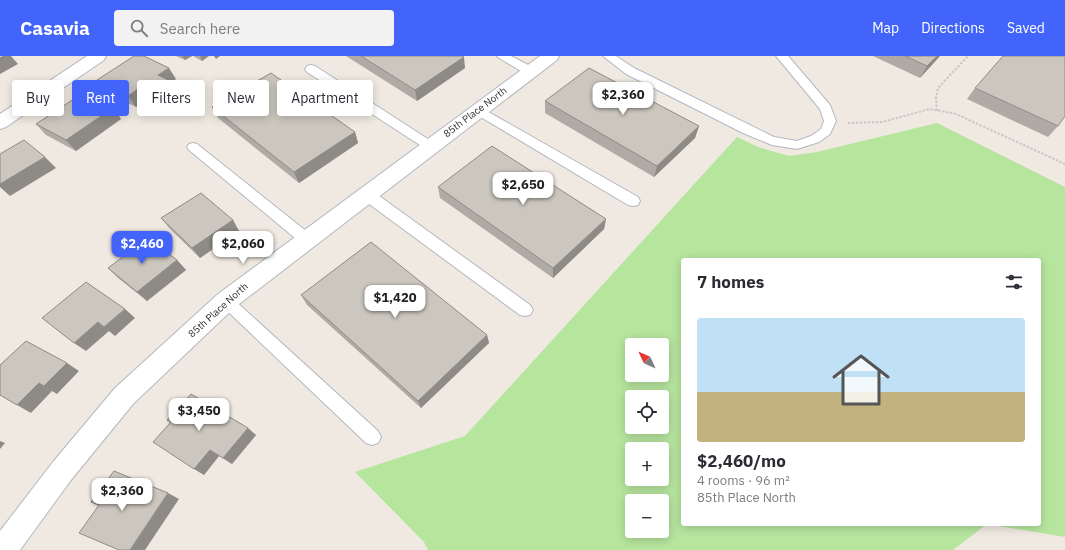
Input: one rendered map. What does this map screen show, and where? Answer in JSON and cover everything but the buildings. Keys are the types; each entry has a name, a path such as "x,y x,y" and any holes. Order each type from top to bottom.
{"street":[{"path":"0,123 98,56"},
{"name":"85th Place North","path":"3,550 62,472 124,396 226,301 530,70 551,56"}],"lane":[{"path":"503,56 530,70"},
{"path":"609,56 630,71 772,141 797,145 815,139 826,131 830,121 826,108 782,56"},
{"path":"311,69 430,146"},
{"path":"478,110 633,202"},
{"path":"193,147 306,239"},
{"path":"366,194 525,310"},
{"path":"226,301 372,437"}],"path":[{"path":"937,111 936,97 938,88 968,56"},
{"path":"830,121 853,123 882,122 930,109 956,114 1064,163 1065,160"}],"green space":[{"path":"937,123 1065,187 1065,537 999,526 1041,526 1041,258 681,258 681,526 984,526 953,550 428,550 424,542 355,472 465,436 737,137 758,147 789,156 817,152"}]}
